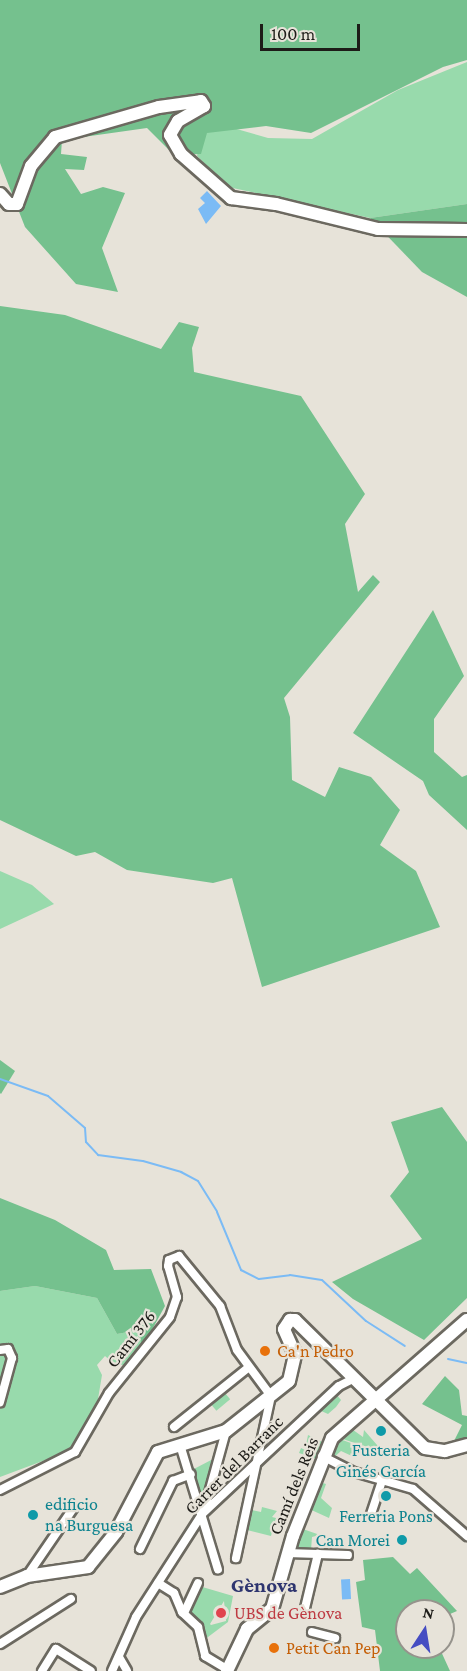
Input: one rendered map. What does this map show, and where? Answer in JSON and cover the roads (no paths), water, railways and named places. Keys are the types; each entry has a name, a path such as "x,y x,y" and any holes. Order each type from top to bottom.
{"street":[{"path":"0,194 9,204 17,204 31,166 55,137 159,107 201,101 204,106 178,121 170,135 174,146 187,160 231,198 276,204 378,229 467,230"},
{"name":"Camí 376","path":"0,1490 75,1452 109,1393 170,1317 177,1298 168,1266 175,1256 190,1266 220,1306 248,1368 271,1396"},
{"path":"181,1448 226,1431 271,1396 293,1373 294,1348 284,1329 290,1320 295,1320 425,1448 445,1451 467,1445"},
{"name":"Camí dels Reis","path":"227,1671 247,1629 272,1609 287,1553 322,1456 342,1426 372,1396 467,1320"},
{"path":"0,1350 8,1348 12,1358 0,1401"},
{"path":"174,1427 248,1368"},
{"name":"Carrer del Barranc","path":"112,1671 136,1617 202,1514 339,1386 353,1379"},
{"path":"339,1386 352,1386 372,1396"},
{"path":"236,1558 271,1396"},
{"path":"202,1514 226,1431"},
{"path":"0,1587 27,1576 88,1567 116,1532 155,1456 175,1445 181,1448 191,1474 218,1570"},
{"path":"322,1456 354,1472 383,1478 426,1497 467,1536"},
{"path":"140,1549 173,1481 191,1474"},
{"path":"370,1517 383,1478"},
{"path":"27,1576 74,1507"},
{"path":"287,1553 348,1555"},
{"path":"305,1608 318,1554"},
{"path":"158,1583 174,1593 184,1613 199,1629 205,1656 227,1671"},
{"path":"184,1613 198,1583"},
{"path":"0,1644 71,1599"},
{"path":"312,1632 336,1638"},
{"path":"42,1671 56,1649 91,1671"},
{"path":"119,1657 127,1671"}],"water":[{"path":"207,191 221,206 206,224 198,209 205,203 200,198"},
{"path":"341,1579 350,1579 351,1599 342,1599"}],"waterway":[{"path":"0,1079 48,1096 85,1128 86,1142 98,1155 143,1161 181,1172 198,1181 217,1212 241,1270 259,1279 290,1275 322,1280 366,1321 405,1346"},
{"path":"448,1359 467,1363"}],"place":[{"name":"Ca'n Pedro","path":"265,1351"},
{"name":"Fusteria Ginés García","path":"381,1431"},
{"name":"Ferreria Pons","path":"386,1496"},
{"name":"edificio na Burguesa","path":"33,1515"},
{"name":"Can Morei","path":"402,1540"},
{"name":"UBS de Gènova","path":"221,1613"},
{"name":"Petit Can Pep","path":"274,1648"}],"district":[{"name":"Gènova","path":"264,1585"}]}
